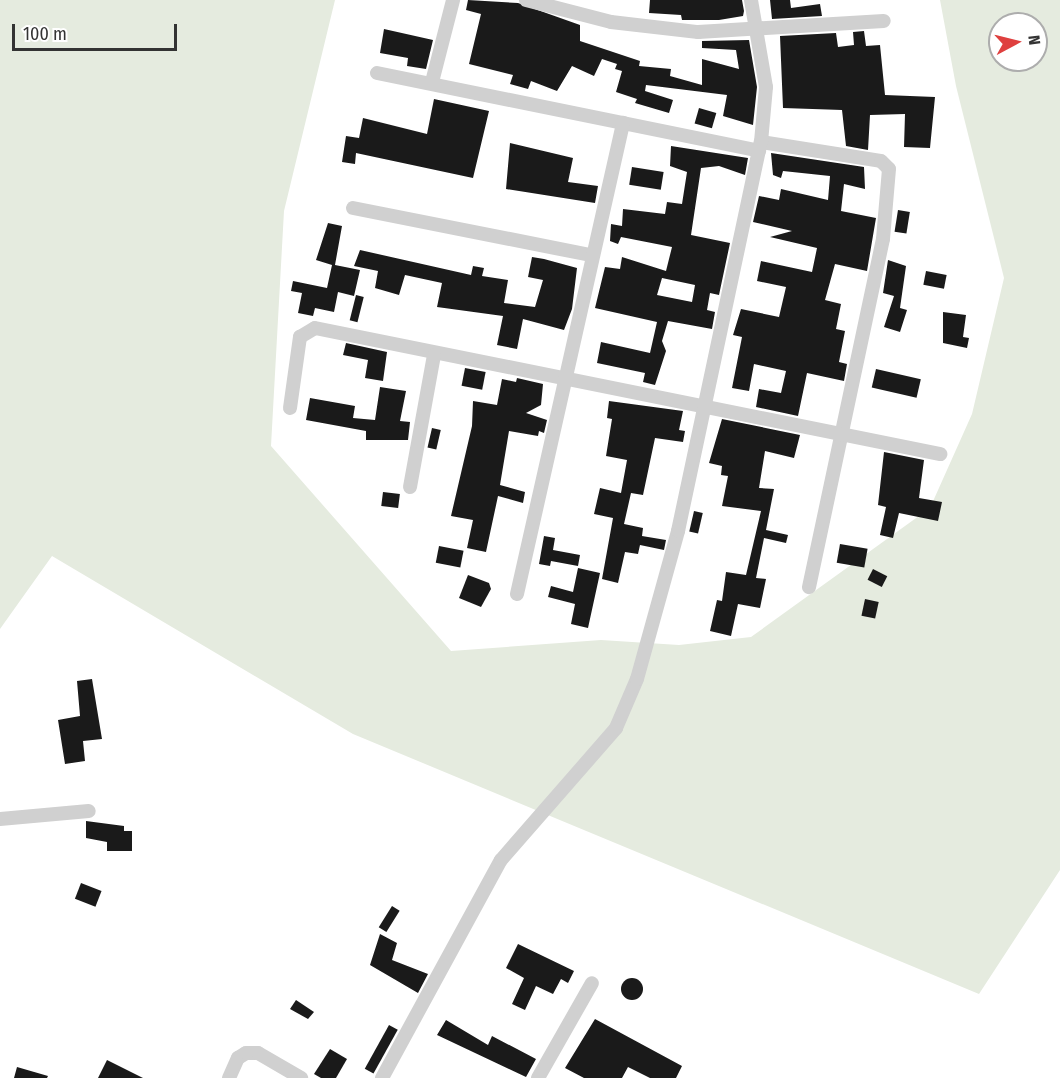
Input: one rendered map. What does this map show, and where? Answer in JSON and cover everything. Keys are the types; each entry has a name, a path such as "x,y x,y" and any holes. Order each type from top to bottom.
{"street":[{"path":"432,82 453,0"},
{"path":"526,0 611,22 658,29 756,29 884,21"},
{"path":"382,1078 501,860 615,728 637,679 678,531 702,406 760,146 766,87 751,0"},
{"path":"376,73 432,82 623,123 760,146 880,161 889,169 883,239 840,431 809,587"},
{"path":"517,594 590,255 623,123"},
{"path":"353,208 590,255"},
{"path":"290,408 300,337 307,328 564,381 840,431 940,453"},
{"path":"410,487 434,355"},
{"path":"0,819 89,811"},
{"path":"538,1078 592,983"},
{"path":"230,1078 238,1058 246,1053 258,1053 301,1078"}],"shaded area":[{"path":"0,0 335,0 284,211 271,446 451,651 601,640 679,645 751,637 930,508 972,414 1004,278 956,86 940,0 1060,0 1060,870 979,994 353,734 52,556 0,629"}],"building":[{"path":"468,0 518,3 580,25 580,41 640,61 639,66 671,69 670,76 702,85 702,59 739,69 736,50 702,48 702,41 749,40 757,87 753,125 723,116 727,95 646,85 645,91 673,100 669,113 635,103 637,99 616,92 622,71 615,69 617,64 602,59 594,76 572,66 557,91 531,81 528,89 510,84 513,75 469,64 481,14 466,10"},
{"path":"650,0 742,0 744,11 743,16 719,20 682,20 681,15 649,13"},
{"path":"770,0 790,0 791,8 820,4 822,16 772,19"},
{"path":"384,29 433,40 426,69 407,66 408,58 380,53"},
{"path":"864,31 866,46 880,45 885,95 935,97 930,148 904,147 905,114 870,115 868,150 846,146 842,110 783,108 780,36 836,33 838,47 854,45 853,32"},
{"path":"434,99 489,111 473,178 356,153 355,164 342,162 346,136 359,138 363,118 427,134"},
{"path":"699,108 716,113 712,128 695,123"},
{"path":"510,143 573,158 568,182 598,186 595,203 506,189"},
{"path":"671,146 748,158 745,175 719,166 701,168 691,235 730,243 719,295 710,293 707,310 715,312 712,329 668,321 662,341 666,351 655,385 643,382 645,373 597,363 601,342 650,353 657,322 595,308 605,267 620,269 622,257 666,271 672,247 621,237 618,244 610,241 611,224 622,226 623,209 665,214 667,202 682,204 687,172 670,166","holes":["662,278 695,285 692,302 657,295"]},
{"path":"771,153 864,167 865,189 844,184 841,211 876,218 867,271 835,264 825,300 841,304 836,329 845,331 839,362 847,364 844,381 807,373 798,416 756,407 759,389 781,393 786,371 754,364 749,391 732,388 742,337 733,335 741,309 779,317 786,287 757,281 761,261 812,272 817,248 770,237 792,231 753,222 759,196 779,200 781,189 828,200 830,176 783,171 781,178 773,175"},
{"path":"632,167 664,172 661,190 629,185"},
{"path":"898,210 910,212 906,234 895,232"},
{"path":"328,223 342,226 335,265 360,270 354,296 338,292 334,312 315,308 313,316 298,313 302,293 291,291 293,281 327,288 332,265 316,260"},
{"path":"360,250 471,275 473,266 484,268 482,276 508,280 504,303 535,307 543,280 528,277 532,257 577,268 572,309 564,330 523,319 517,349 497,345 503,316 437,307 442,283 405,275 399,295 375,288 378,271 354,266"},
{"path":"888,260 906,266 900,308 907,310 900,332 884,327 894,296 883,293"},
{"path":"926,271 947,275 944,289 923,285"},
{"path":"356,295 364,297 357,322 350,320"},
{"path":"943,312 966,315 963,337 969,338 967,348 943,343"},
{"path":"346,343 387,352 383,381 365,378 368,360 343,355"},
{"path":"465,368 486,372 482,390 462,386"},
{"path":"876,369 921,379 917,398 872,388"},
{"path":"517,378 543,384 541,405 526,413 547,420 544,433 539,431 538,436 509,431 500,485 525,492 523,503 498,496 486,552 467,548 473,520 451,516 472,426 473,401 497,405 502,379 516,382"},
{"path":"380,387 406,391 400,421 410,422 408,440 366,440 366,431 306,420 310,398 355,406 353,418 375,420"},
{"path":"609,401 683,411 679,430 685,431 683,442 655,438 643,495 631,493 624,524 643,528 642,536 666,540 664,550 640,545 638,554 625,552 618,583 602,579 613,518 594,514 600,488 621,493 627,460 606,456 612,419 607,418"},
{"path":"722,419 800,435 794,458 765,451 759,488 774,489 766,530 788,535 786,543 764,538 756,578 766,579 760,608 738,604 731,636 710,631 717,600 722,601 726,572 746,575 761,511 722,506 728,476 721,475 722,466 709,463"},
{"path":"432,428 441,430 436,450 428,447"},
{"path":"884,452 924,460 919,498 942,502 938,521 899,513 893,538 880,535 886,507 878,505"},
{"path":"383,492 400,494 398,508 381,506"},
{"path":"694,511 703,513 698,533 689,531"},
{"path":"544,536 555,538 553,550 580,555 578,566 551,561 550,566 539,564"},
{"path":"840,544 868,549 864,568 837,563"},
{"path":"439,546 464,551 460,567 436,563"},
{"path":"578,568 600,573 588,628 571,624 575,604 548,597 551,586 573,592"},
{"path":"873,569 887,576 882,587 868,580"},
{"path":"468,575 489,583 491,589 481,607 459,598"},
{"path":"865,599 879,602 875,619 861,616"},
{"path":"92,679 102,739 83,741 85,761 65,764 58,720 80,716 77,681"},
{"path":"86,821 124,826 124,831 132,831 132,851 107,851 107,842 86,838"},
{"path":"81,883 102,891 95,907 75,899"},
{"path":"392,906 400,911 386,932 379,927"},
{"path":"380,934 397,943 392,960 428,974 418,993 370,965"},
{"path":"518,944 574,971 568,983 561,979 553,994 536,986 525,1010 512,1004 524,978 506,968"},
{"path":"632,978 640,981 643,989 640,997 632,1000 624,997 621,989 624,981"},
{"path":"296,1000 314,1012 308,1019 290,1009"},
{"path":"595,1019 682,1066 676,1078 650,1078 628,1067 622,1078 584,1078 565,1068"},
{"path":"446,1020 488,1045 492,1036 536,1059 526,1077 437,1035"},
{"path":"389,1025 398,1030 374,1074 365,1069"},
{"path":"330,1049 347,1059 336,1078 321,1078 314,1074"},
{"path":"107,1060 143,1078 98,1078"},
{"path":"17,1067 48,1076 47,1078 14,1078"}]}
